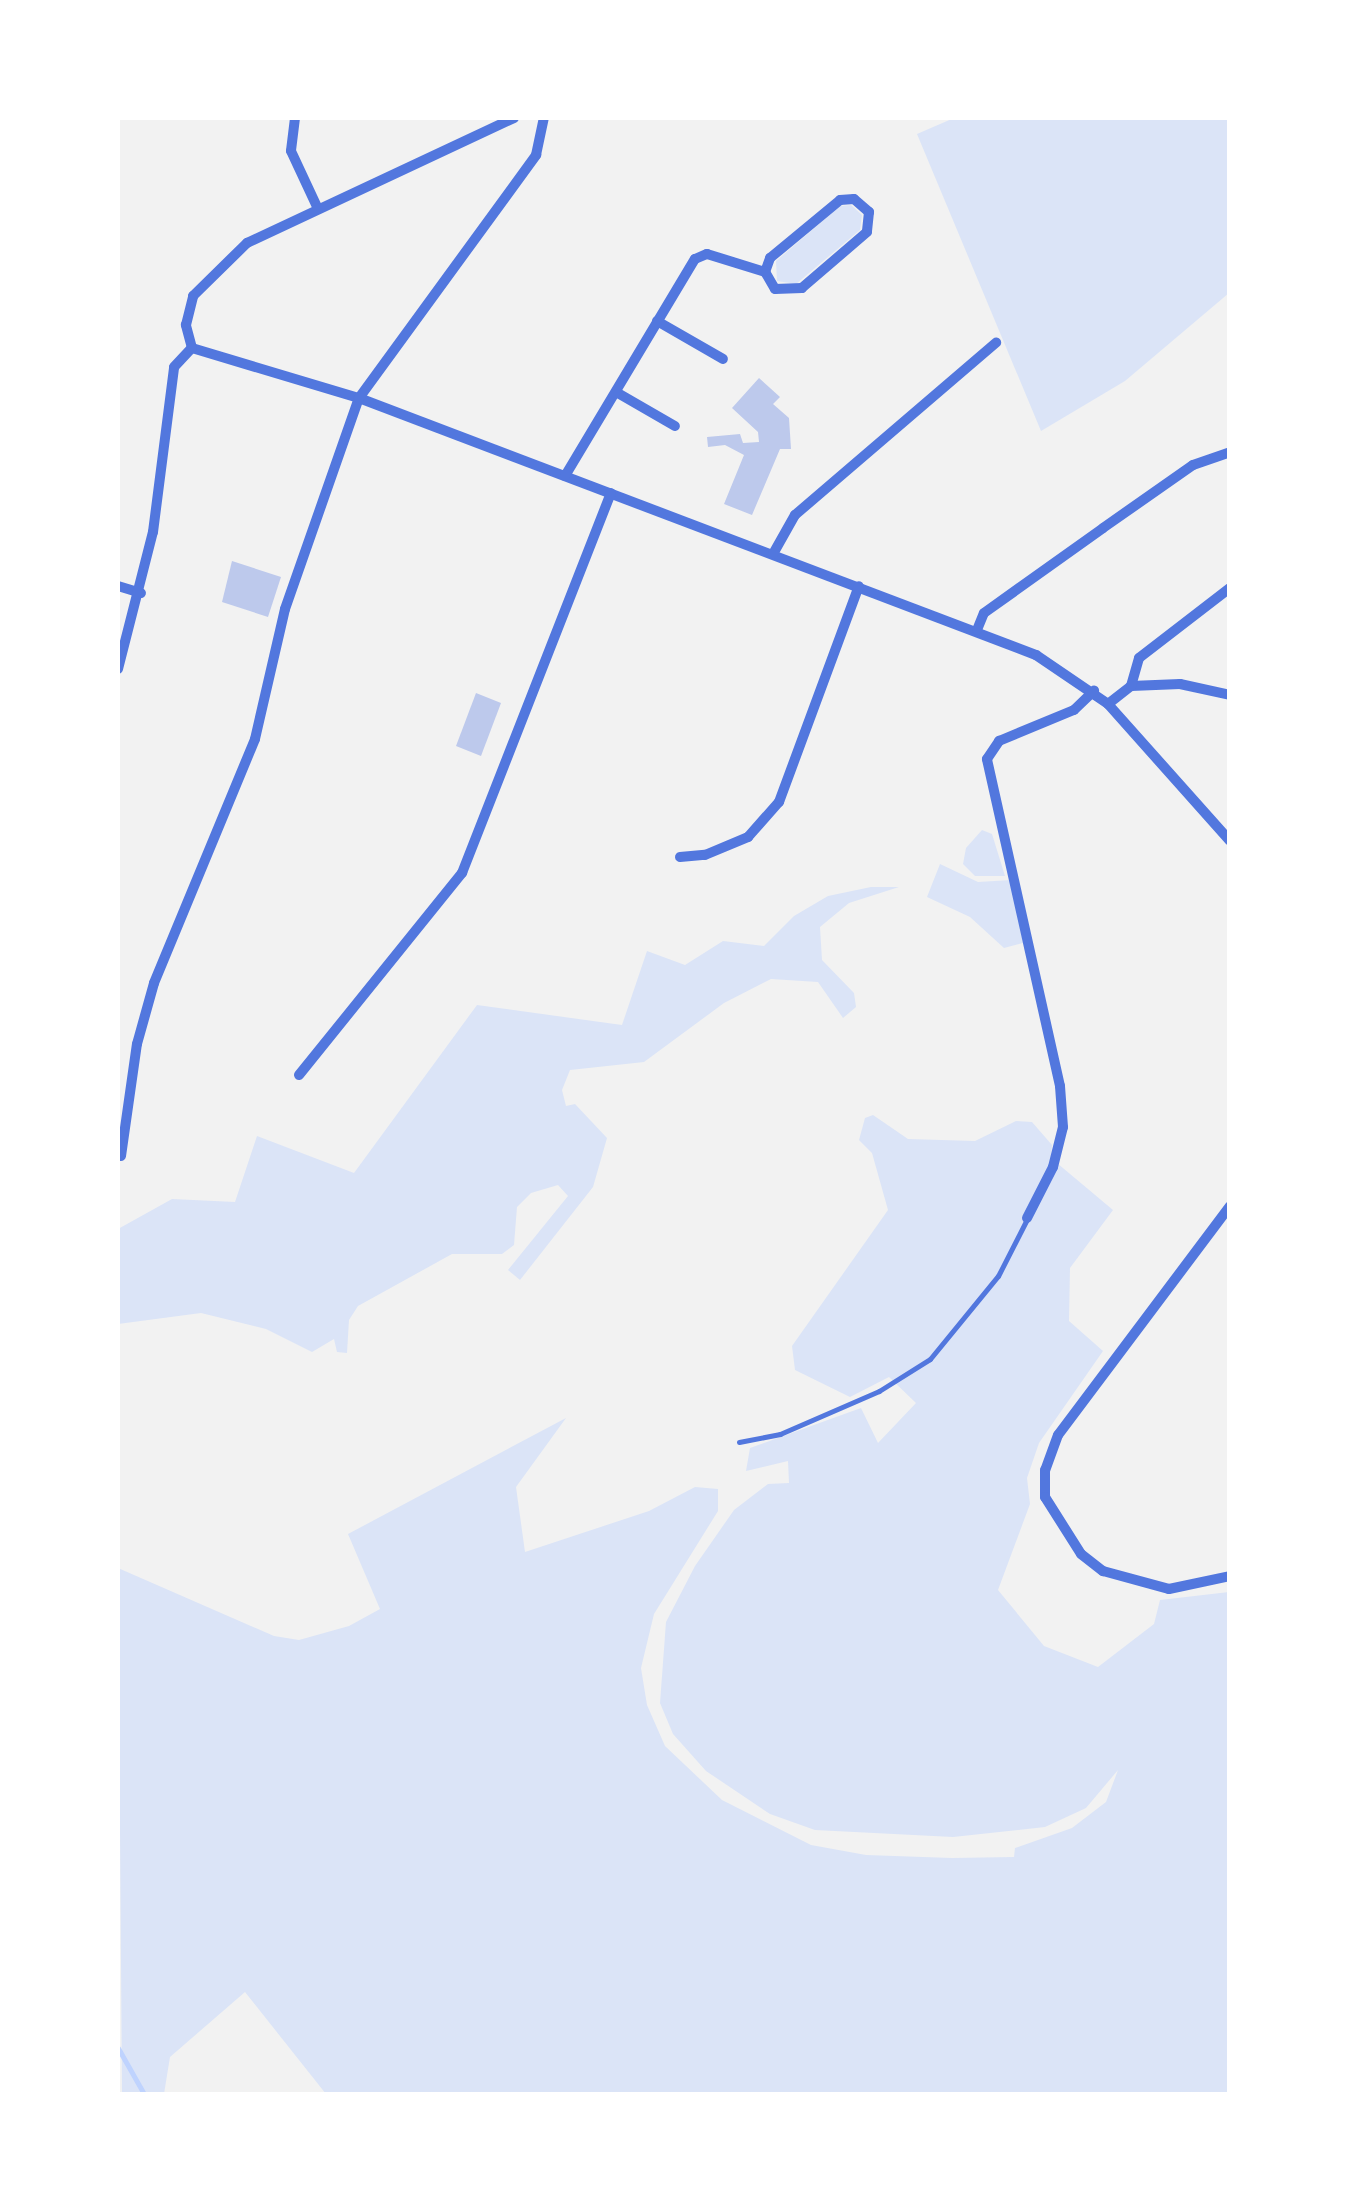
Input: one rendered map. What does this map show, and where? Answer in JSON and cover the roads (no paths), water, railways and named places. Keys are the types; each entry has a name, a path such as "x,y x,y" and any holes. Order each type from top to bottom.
{"street":[{"path":"295,118 291,151 318,209"},
{"path":"192,348 187,310 208,277 247,243 514,118"},
{"path":"121,1156 136,1044 154,983 254,739 284,609 359,398 536,156 544,118"},
{"path":"565,476 690,266 707,254 765,272 781,292 802,288 867,232 866,206 840,200 770,258 765,272"},
{"path":"657,321 723,358"},
{"path":"773,554 795,515 996,343"},
{"path":"192,348 359,398 1036,654 1108,704 1230,841"},
{"path":"118,669 141,594 174,367 192,348"},
{"path":"616,392 675,426"},
{"path":"977,630 984,613 1103,528 1193,465 1230,452"},
{"path":"299,1074 462,873 611,493"},
{"path":"118,586 141,594"},
{"path":"680,857 704,855 748,837 778,802 860,586"},
{"path":"1131,686 1139,658 1230,588"},
{"path":"1108,704 1131,686 1180,684 1230,694"},
{"path":"1028,1218 1053,1167 1062,1113 1015,865 989,790 986,758 998,741 1074,710 1094,691"},
{"path":"1230,1206 1058,1435 1046,1470 1045,1497 1080,1554 1103,1571 1169,1590 1230,1576"}],"lane":[{"path":"739,1442 780,1434 879,1391 930,1359 998,1276 1028,1218"}],"waterway":[{"path":"118,2048 144,2094"}]}
